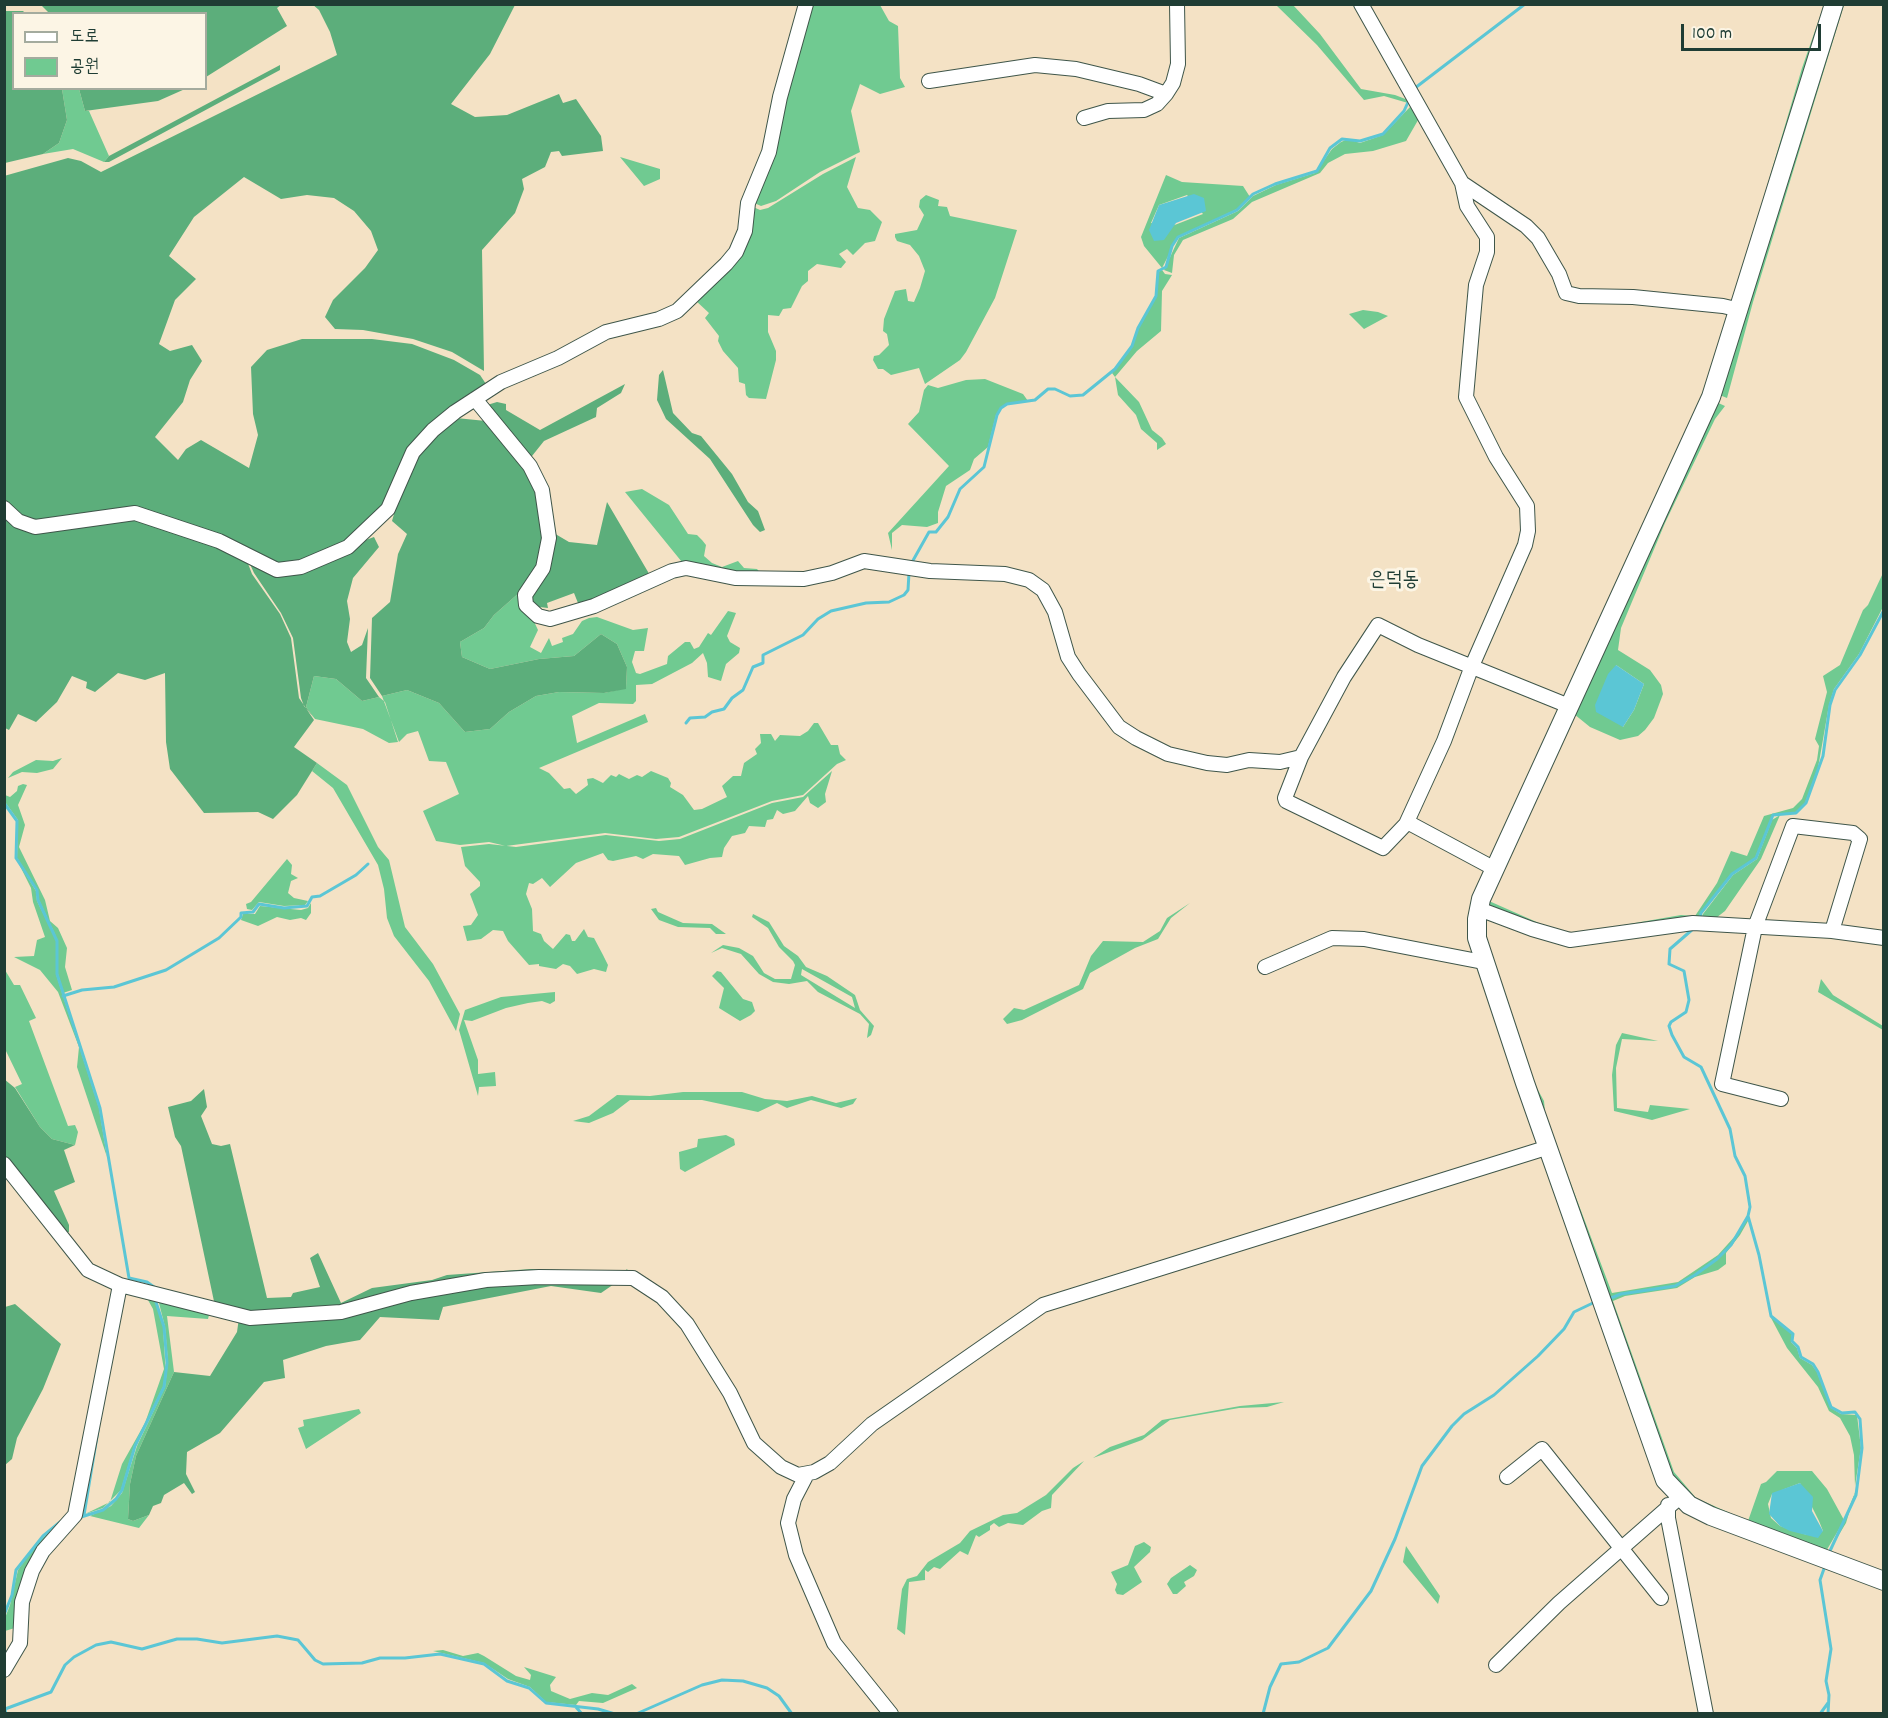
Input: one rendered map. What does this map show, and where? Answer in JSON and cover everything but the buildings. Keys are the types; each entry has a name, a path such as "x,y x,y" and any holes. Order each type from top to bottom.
{"main road":[{"path":"1834,4 1712,397 1495,869 1479,909 1477,938 1483,962 1662,1475 1674,1501 1884,1581"}],"street":[{"path":"4,508 18,521 35,527 135,513 219,541 256,561 286,571 348,547 388,509 406,465 423,440 475,399 501,382 558,358 606,332 659,319 676,311 689,302 726,264 735,252 745,231 748,203 769,152 780,97 806,4"},
{"path":"1084,118 1108,111 1144,110 1157,105 1166,94 1173,83 1178,64 1177,4"},
{"path":"1361,4 1462,183 1467,206 1487,237 1487,252 1476,285 1466,397 1496,457 1527,506 1529,516 1525,545 1473,666 1444,741 1407,824 1383,848 1286,801 1285,798 1301,757 1344,677 1378,625 1418,645 1473,666 1569,706"},
{"path":"929,81 1035,65 1076,69 1139,84 1166,94"},
{"path":"1462,183 1489,204 1526,226 1538,238 1559,274 1566,292 1579,296 1633,297 1701,303 1740,310"},
{"path":"475,399 530,466 542,490 549,538 543,568 525,596 526,605 538,616 550,619 594,606 672,571 686,568 735,578 804,579 832,573 864,561 930,571 1005,574 1029,580 1042,590 1055,612 1068,657 1078,674 1119,727 1136,738 1168,754 1207,763 1227,765 1248,760 1280,762 1301,757"},
{"path":"1407,824 1495,869"},
{"path":"1781,1099 1722,1084 1755,927 1793,826 1853,833 1860,839 1832,931"},
{"path":"1479,909 1532,930 1570,940 1693,923 1832,931 1884,938"},
{"path":"1265,967 1332,938 1364,939 1483,962"},
{"path":"4,1164 88,1270 120,1285 250,1318 341,1312 411,1293 486,1280 539,1277 633,1278 662,1297 687,1324 730,1393 754,1443 789,1472 807,1474 830,1463 872,1424 1043,1305 1549,1147"},
{"path":"4,1670 20,1643 22,1602 32,1571 43,1551 75,1515 120,1285"},
{"path":"1507,1477 1542,1449 1661,1598"},
{"path":"807,1474 794,1498 788,1523 795,1555 834,1643 891,1713"},
{"path":"1496,1665 1559,1602 1674,1501"},
{"path":"1674,1501 1668,1518 1706,1713"}],"green space":[{"path":"312,4 515,5 490,54 451,104 475,117 507,115 559,94 563,103 576,99 601,136 603,151 562,156 559,151 551,152 545,167 522,179 524,189 515,213 482,250 484,371 452,352 413,339 363,330 335,329 325,317 333,300 365,268 378,250 371,231 354,211 334,198 307,195 281,199 244,177 194,217 169,256 196,279 175,300 159,344 170,351 192,345 202,361 190,380 183,402 155,437 178,460 186,449 201,440 249,468 258,435 253,414 251,367 267,350 302,339 372,339 412,344 454,360 480,375 486,384 449,412 386,503 344,545 285,566 147,514 30,522 4,502 4,176 68,158 81,161 101,172 337,55 330,32 319,10"},
{"path":"41,5 281,5 277,8 287,26 207,76 207,12 48,12"},
{"path":"809,5 880,5 889,21 898,26 900,78 905,87 880,94 860,84 851,111 860,152 820,172 776,201 761,206 752,202"},
{"path":"1276,5 1293,5 1320,34 1361,89 1395,95 1408,100 1408,103 1384,96 1364,100 1317,45"},
{"path":"1824,5 1829,5 1736,291 1802,68"},
{"path":"1839,5 1844,5 1753,302 1727,398 1717,394"},
{"path":"5,11 23,11 12,12 12,90 62,90 67,120 59,143 43,154 5,163"},
{"path":"280,65 280,70 109,162 104,162 109,156"},
{"path":"62,90 79,90 85,111 89,111 109,156 104,162 73,149 43,154 59,143 67,120"},
{"path":"80,90 183,90 158,101 85,111"},
{"path":"1410,107 1421,115 1406,141 1373,151 1345,154 1328,163 1320,173 1252,202 1233,219 1183,240 1174,255 1172,273 1164,270 1179,238 1238,211 1253,196 1276,185 1315,173 1332,149 1341,142 1348,139 1360,143 1383,135"},
{"path":"620,157 660,169 660,179 644,186"},
{"path":"856,157 847,187 858,208 870,210 882,222 875,241 865,243 853,255 847,249 839,254 846,262 841,268 817,264 808,271 808,281 802,286 791,308 783,309 779,316 768,315 768,332 776,351 776,360 766,399 749,398 746,395 745,384 739,382 738,368 723,351 718,341 719,336 705,318 709,313 695,300 728,266 751,206 760,210 768,208 823,174"},
{"path":"1166,175 1182,182 1243,186 1250,197 1237,209 1178,237 1162,268 1144,246 1141,237","holes":["1187,195 1203,214 1172,226 1151,223 1159,205"]},
{"path":"926,195 939,200 938,206 947,207 950,216 1017,230 995,298 966,352 960,360 925,384 919,368 891,375 883,369 878,369 873,360 874,356 879,355 889,345 887,334 883,331 884,319 895,291 906,289 908,301 914,302 920,288 925,271 919,256 910,245 897,241 895,234 917,230 924,215 919,207 920,200"},
{"path":"1162,270 1165,274 1172,275 1162,291 1161,331 1137,351 1115,377 1112,373 1132,346 1156,296 1158,272"},
{"path":"1363,310 1388,316 1364,329 1349,314"},
{"path":"663,370 673,413 692,433 701,436 732,474 748,502 758,511 765,530 760,532 753,525 710,459 666,419 657,400 659,375"},
{"path":"1115,377 1139,402 1152,430 1166,444 1157,450 1157,443 1141,429 1136,415 1118,395"},
{"path":"985,379 1023,394 1028,401 1007,404 1001,408 996,415 988,447 974,459 970,470 946,486 938,512 938,523 927,527 902,525 892,533 892,550 888,533 949,466 908,424 919,412 924,390 928,385 938,388 966,380"},
{"path":"625,384 621,393 597,408 596,417 544,441 528,461 484,406 497,402 506,404 506,410 540,430"},
{"path":"1714,401 1725,406 1715,419 1665,523 1621,628 1618,650 1650,670 1661,685 1663,694 1654,718 1638,736 1620,740 1590,727 1574,714","holes":["1616,665 1644,684 1634,710 1623,727"]},
{"path":"456,418 486,421 502,438 537,487 545,538 538,566 520,592 494,615 484,628 460,642 462,657 490,669 539,659 574,656 601,634 617,644 627,667 626,689 604,693 559,692 536,696 509,712 490,729 465,732 439,703 407,690 382,696 370,678 372,618 390,602 398,554 407,534 392,521 400,493 415,453"},
{"path":"642,489 669,505 688,534 697,535 706,545 704,556 712,563 722,567 738,561 744,568 757,569 764,577 686,567 625,492"},
{"path":"607,502 651,577 580,608 574,593 547,603 548,608 531,606 530,589 552,532 569,542 597,545"},
{"path":"4,516 16,528 30,532 134,517 217,544 247,561 252,574 280,614 291,638 299,698 314,720 294,747 317,763 297,795 273,819 258,812 204,813 170,769 166,742 165,673 145,680 118,673 95,692 86,688 87,682 72,676 57,702 36,722 18,714 9,730 5,728"},
{"path":"374,537 379,547 353,578 347,601 350,619 347,642 351,652 362,645 368,628 366,678 379,697 362,701 336,679 314,676 306,707 315,719 304,706 301,698 293,638 281,613 249,562 273,574"},
{"path":"1883,573 1883,607 1859,654 1834,689 1818,768 1805,803 1796,812 1773,815 1755,858 1731,874 1701,913 1699,919 1567,937 1483,904 1537,786 1542,787 1489,901 1566,935 1681,915 1695,916 1717,883 1731,851 1747,856 1764,816 1793,808 1802,799 1817,760 1819,746 1815,739 1827,692 1823,676 1840,665 1863,610 1868,605"},
{"path":"520,592 538,630 530,647 541,653 549,638 552,646 563,642 562,638 573,634 582,621 589,618 597,617 633,630 648,628 644,651 635,651 632,662 636,673 640,674 667,664 668,656 685,642 690,642 694,649 699,647 708,633 711,635 728,611 736,613 727,636 730,642 740,648 739,653 726,664 721,681 708,677 707,663 703,653 692,663 652,684 636,685 636,701 633,704 599,703 572,716 577,743 645,714 648,722 539,768 549,773 564,789 570,788 576,794 588,785 587,779 593,778 603,783 611,775 616,777 619,774 629,779 637,775 642,777 651,771 668,778 671,783 670,787 683,795 694,810 702,809 727,797 722,786 733,776 741,776 744,763 757,754 755,749 761,743 760,734 771,734 775,741 780,735 800,736 814,723 818,723 831,745 838,745 840,754 846,760 837,764 803,795 772,801 679,837 656,839 605,833 506,846 489,842 460,845 436,841 423,811 459,794 446,762 429,761 418,731 407,734 399,742 382,696 407,690 439,703 465,732 490,729 509,712 536,696 559,692 604,693 626,688 627,667 617,644 601,634 574,656 539,659 490,669 462,657 460,642 484,628 494,615"},
{"path":"314,676 336,679 362,701 379,697 385,702 398,742 389,743 363,729 315,719 306,707"},
{"path":"62,758 53,769 37,773 22,772 8,778 13,772 36,760 53,761"},
{"path":"317,763 347,785 378,847 389,860 405,927 433,964 460,1014 456,1031 429,981 394,936 387,918 384,889 378,865 333,788 312,771"},
{"path":"832,771 825,794 826,802 818,808 810,803 808,796 795,811 783,814 777,810 773,819 767,820 765,827 749,826 745,833 732,836 724,848 722,857 685,865 679,856 653,854 643,859 636,856 613,861 608,860 603,853 576,863 550,887 542,878 533,884 529,883 526,894 532,909 533,931 541,934 544,941 553,949 566,934 570,935 572,941 575,941 584,929 588,937 594,938 603,955 608,965 606,972 594,969 577,974 570,966 563,964 556,969 539,966 539,964 529,965 508,941 503,931 493,930 481,939 467,941 463,926 471,925 478,915 470,894 480,886 480,882 465,866 461,847 489,844 516,847 606,835 659,841 680,839 772,803 803,797"},
{"path":"27,785 18,805 25,825 19,847 45,900 50,921 58,928 67,948 65,967 72,990 63,993 58,974 58,941 39,900 37,890 17,858 18,820 5,802 5,795 10,797 17,791 18,786"},
{"path":"1780,815 1761,859 1725,911 1716,918 1701,919 1733,875 1757,859 1772,820"},
{"path":"287,859 292,865 291,874 298,878 291,881 288,893 294,898 308,901 305,905 284,906 259,902 252,910 247,909 246,904 251,902"},
{"path":"18,862 36,891 37,901 57,941 56,974 99,1108 107,1157 77,1067 79,1047 58,992 40,970 14,957 34,956 37,940 45,937 33,902 31,888"},
{"path":"311,903 311,913 306,920 277,917 258,926 241,920 243,914 255,914 260,906 301,910 308,908"},
{"path":"1190,903 1171,918 1158,939 1135,948 1090,973 1083,989 1022,1020 1007,1024 1003,1019 1014,1008 1024,1010 1079,985 1091,956 1103,941 1143,942 1160,931 1167,918"},
{"path":"656,908 658,912 683,923 712,924 726,934 716,934 710,928 678,927 659,920 651,909"},
{"path":"753,914 769,922 784,946 798,956 806,967 827,976 855,995 860,1010 874,1026 871,1035 867,1038 869,1024 860,1014 818,992 807,981 789,984 773,982 759,974 741,954 722,948 711,953 723,945 739,948 753,956 764,973 775,979 791,979 795,965 793,961 779,947 768,928 752,917","holes":["802,969 852,997 855,1008 801,975"]},
{"path":"1485,922 1487,942 1533,1081 1544,1101 1545,1112 1557,1147 1612,1293 1678,1282 1718,1255 1736,1235 1747,1216 1748,1221 1726,1253 1726,1264 1718,1270 1695,1277 1677,1288 1625,1296 1613,1301 1674,1472 1696,1498 1748,1521 1761,1484 1777,1471 1812,1471 1827,1489 1844,1520 1856,1490 1846,1523 1828,1553 1842,1524 1825,1553 1709,1511 1672,1479 1485,947","holes":["1800,1483 1823,1531 1807,1535 1780,1526 1771,1518 1768,1504 1772,1494"]},
{"path":"5,970 14,985 20,985 36,1018 29,1021 68,1126 75,1125 78,1132 75,1145 52,1139 40,1127 15,1087 22,1084 5,1049"},
{"path":"717,971 721,972 743,999 752,1002 755,1011 751,1015 740,1021 719,1008 724,988 712,976"},
{"path":"1821,979 1833,995 1883,1026 1883,1030 1818,992"},
{"path":"555,992 555,1001 550,1004 542,1001 528,1003 506,1008 472,1021 464,1020 478,1060 478,1074 495,1072 496,1086 479,1087 478,1096 459,1030 465,1010 501,997"},
{"path":"1622,1033 1658,1041 1622,1039 1616,1068 1617,1108 1648,1112 1650,1105 1690,1109 1652,1120 1614,1111 1612,1075 1616,1045"},
{"path":"4,1079 15,1088 40,1127 52,1139 75,1145 64,1150 75,1182 54,1191 69,1225 69,1232 64,1232 5,1159"},
{"path":"204,1089 207,1107 201,1116 212,1144 221,1146 230,1144 267,1298 291,1297 293,1293 320,1287 310,1258 318,1253 341,1303 372,1288 432,1280 447,1275 531,1269 624,1272 627,1269 629,1273 536,1274 349,1307 271,1315 215,1306 181,1146 175,1137 168,1107 191,1101"},
{"path":"683,1092 742,1092 765,1099 787,1101 812,1096 836,1103 857,1098 853,1104 841,1108 811,1100 787,1108 777,1103 758,1112 702,1100 630,1100 613,1113 589,1123 573,1121 589,1116 617,1095 650,1096"},
{"path":"726,1135 734,1139 735,1145 685,1172 680,1169 679,1152 697,1147 698,1139"},
{"path":"617,1282 601,1293 551,1286 443,1307 439,1320 380,1317 360,1340 326,1346 283,1360 285,1378 264,1382 220,1433 187,1452 186,1474 195,1492 192,1494 184,1483 164,1495 161,1503 153,1506 149,1515 133,1521 128,1519 130,1484 136,1456 174,1372 210,1376 237,1332 239,1318 249,1320 481,1285"},
{"path":"121,1292 154,1298 163,1326 166,1377 163,1387 134,1446 121,1490 110,1501 122,1464 145,1423 164,1369 153,1309 148,1300"},
{"path":"158,1299 210,1311 208,1319 167,1316 174,1372 136,1456 130,1484 128,1519 133,1521 149,1515 139,1528 90,1516 111,1506 122,1493 137,1446 165,1387 168,1361 165,1327"},
{"path":"15,1304 61,1344 43,1389 17,1438 12,1459 5,1465 5,1307"},
{"path":"1770,1316 1792,1334 1791,1342 1797,1348 1800,1358 1812,1365 1817,1372 1831,1408 1841,1414 1857,1415 1861,1448 1855,1486 1854,1455 1850,1436 1840,1418 1829,1411 1818,1387 1787,1348"},
{"path":"1284,1402 1267,1407 1239,1408 1170,1420 1142,1440 1093,1458 1110,1447 1144,1435 1162,1420 1240,1406"},
{"path":"359,1409 361,1413 306,1449 298,1428 304,1426 303,1420"},
{"path":"1084,1461 1052,1495 1051,1508 1042,1511 1023,1525 1008,1523 999,1527 994,1523 990,1526 990,1530 979,1537 976,1535 968,1555 960,1551 940,1569 934,1567 928,1572 925,1570 925,1580 909,1582 905,1635 897,1629 902,1589 907,1579 917,1576 928,1562 960,1543 970,1531 1003,1515 1017,1513 1046,1495 1073,1468"},
{"path":"108,1503 103,1508 85,1514"},
{"path":"57,1525 45,1542 18,1627 5,1631 5,1618 18,1570 37,1543"},
{"path":"1144,1542 1151,1547 1150,1552 1134,1567 1142,1582 1123,1595 1117,1594 1115,1590 1117,1584 1111,1572 1128,1565 1135,1546"},
{"path":"1406,1546 1440,1596 1438,1604 1403,1562"},
{"path":"1190,1565 1197,1570 1194,1576 1184,1582 1186,1586 1177,1594 1173,1594 1167,1584 1171,1578"},
{"path":"443,1650 463,1656 478,1653 516,1676 530,1680 531,1675 524,1667 556,1677 550,1685 551,1691 570,1699 592,1693 608,1695 632,1684 637,1688 603,1703 579,1701 576,1705 546,1702 530,1687 508,1679 484,1663 433,1651"}],"water":[{"path":"1194,194 1204,198 1206,211 1176,223 1164,240 1154,241 1149,230 1159,205"},
{"path":"1616,665 1644,684 1634,710 1623,727 1596,712 1595,705 1608,674"},
{"path":"1800,1483 1813,1497 1812,1511 1823,1531 1818,1538 1790,1531 1780,1526 1769,1514 1772,1493"}],"waterway":[{"path":"1415,88 1525,4"},
{"path":"911,564 929,532 936,532 948,517 960,489 984,467 997,415 1001,408 1007,404 1035,400 1048,389 1055,389 1070,396 1083,395 1115,369 1132,346 1138,328 1156,296 1158,271 1166,267 1172,246 1178,237 1237,210 1253,194 1275,184 1317,171 1330,148 1342,139 1360,141 1383,134 1404,111 1409,100"},
{"path":"686,723 690,718 705,717 712,712 724,709 732,698 743,690 753,667 763,663 763,655 803,635 818,619 831,611 866,603 889,602 904,595 908,590 909,573"},
{"path":"1700,919 1701,913 1732,874 1756,858 1773,815 1796,813 1806,803 1823,756 1830,705 1835,690 1860,655 1884,610"},
{"path":"4,803 17,821 16,858 37,890 38,900 57,941 57,974 100,1108 129,1278 147,1282 154,1287"},
{"path":"63,996 82,990 114,987 166,970 219,938 241,917 241,913 253,912 259,904 284,908 307,906 312,897 320,896 356,875 368,864"},
{"path":"1693,929 1670,949 1669,964 1684,971 1689,1000 1686,1012 1671,1022 1669,1026 1672,1035 1684,1057 1701,1067 1730,1129 1735,1156 1745,1176 1750,1207 1748,1216 1759,1255 1771,1316 1793,1334 1792,1341 1798,1347 1801,1357 1813,1364 1831,1407 1842,1413 1855,1412 1860,1419 1862,1448 1856,1495 1829,1553"},
{"path":"1611,1298 1621,1294 1675,1286 1695,1275 1731,1245 1748,1216"},
{"path":"78,1518 103,1510 116,1499 122,1490 135,1446 164,1387 167,1363 164,1327 156,1302"},
{"path":"1263,1714 1270,1687 1281,1664 1299,1662 1328,1648 1371,1591 1395,1539 1422,1466 1452,1426 1464,1414 1494,1395 1538,1356 1564,1329 1574,1312 1595,1302"},
{"path":"84,1515 98,1430"},
{"path":"4,1615 12,1595 16,1570 43,1536 60,1522"},
{"path":"1825,1566 1820,1580 1831,1649 1826,1681 1829,1695 1828,1714"},
{"path":"6,1714 5,1709 51,1692 65,1665 74,1657 96,1645 111,1642 142,1649 177,1639 222,1643 277,1636 298,1640 315,1660 323,1664 362,1663 380,1658 440,1654 484,1664 507,1681 529,1688 546,1703 598,1709 615,1714"},
{"path":"636,1714 702,1685 722,1680 743,1681 767,1688 779,1696 792,1714"},
{"path":"1820,1714 1828,1703"},
{"path":"575,1706 582,1714"}],"district":[{"name":"은덕동","path":"1394,582"}]}
